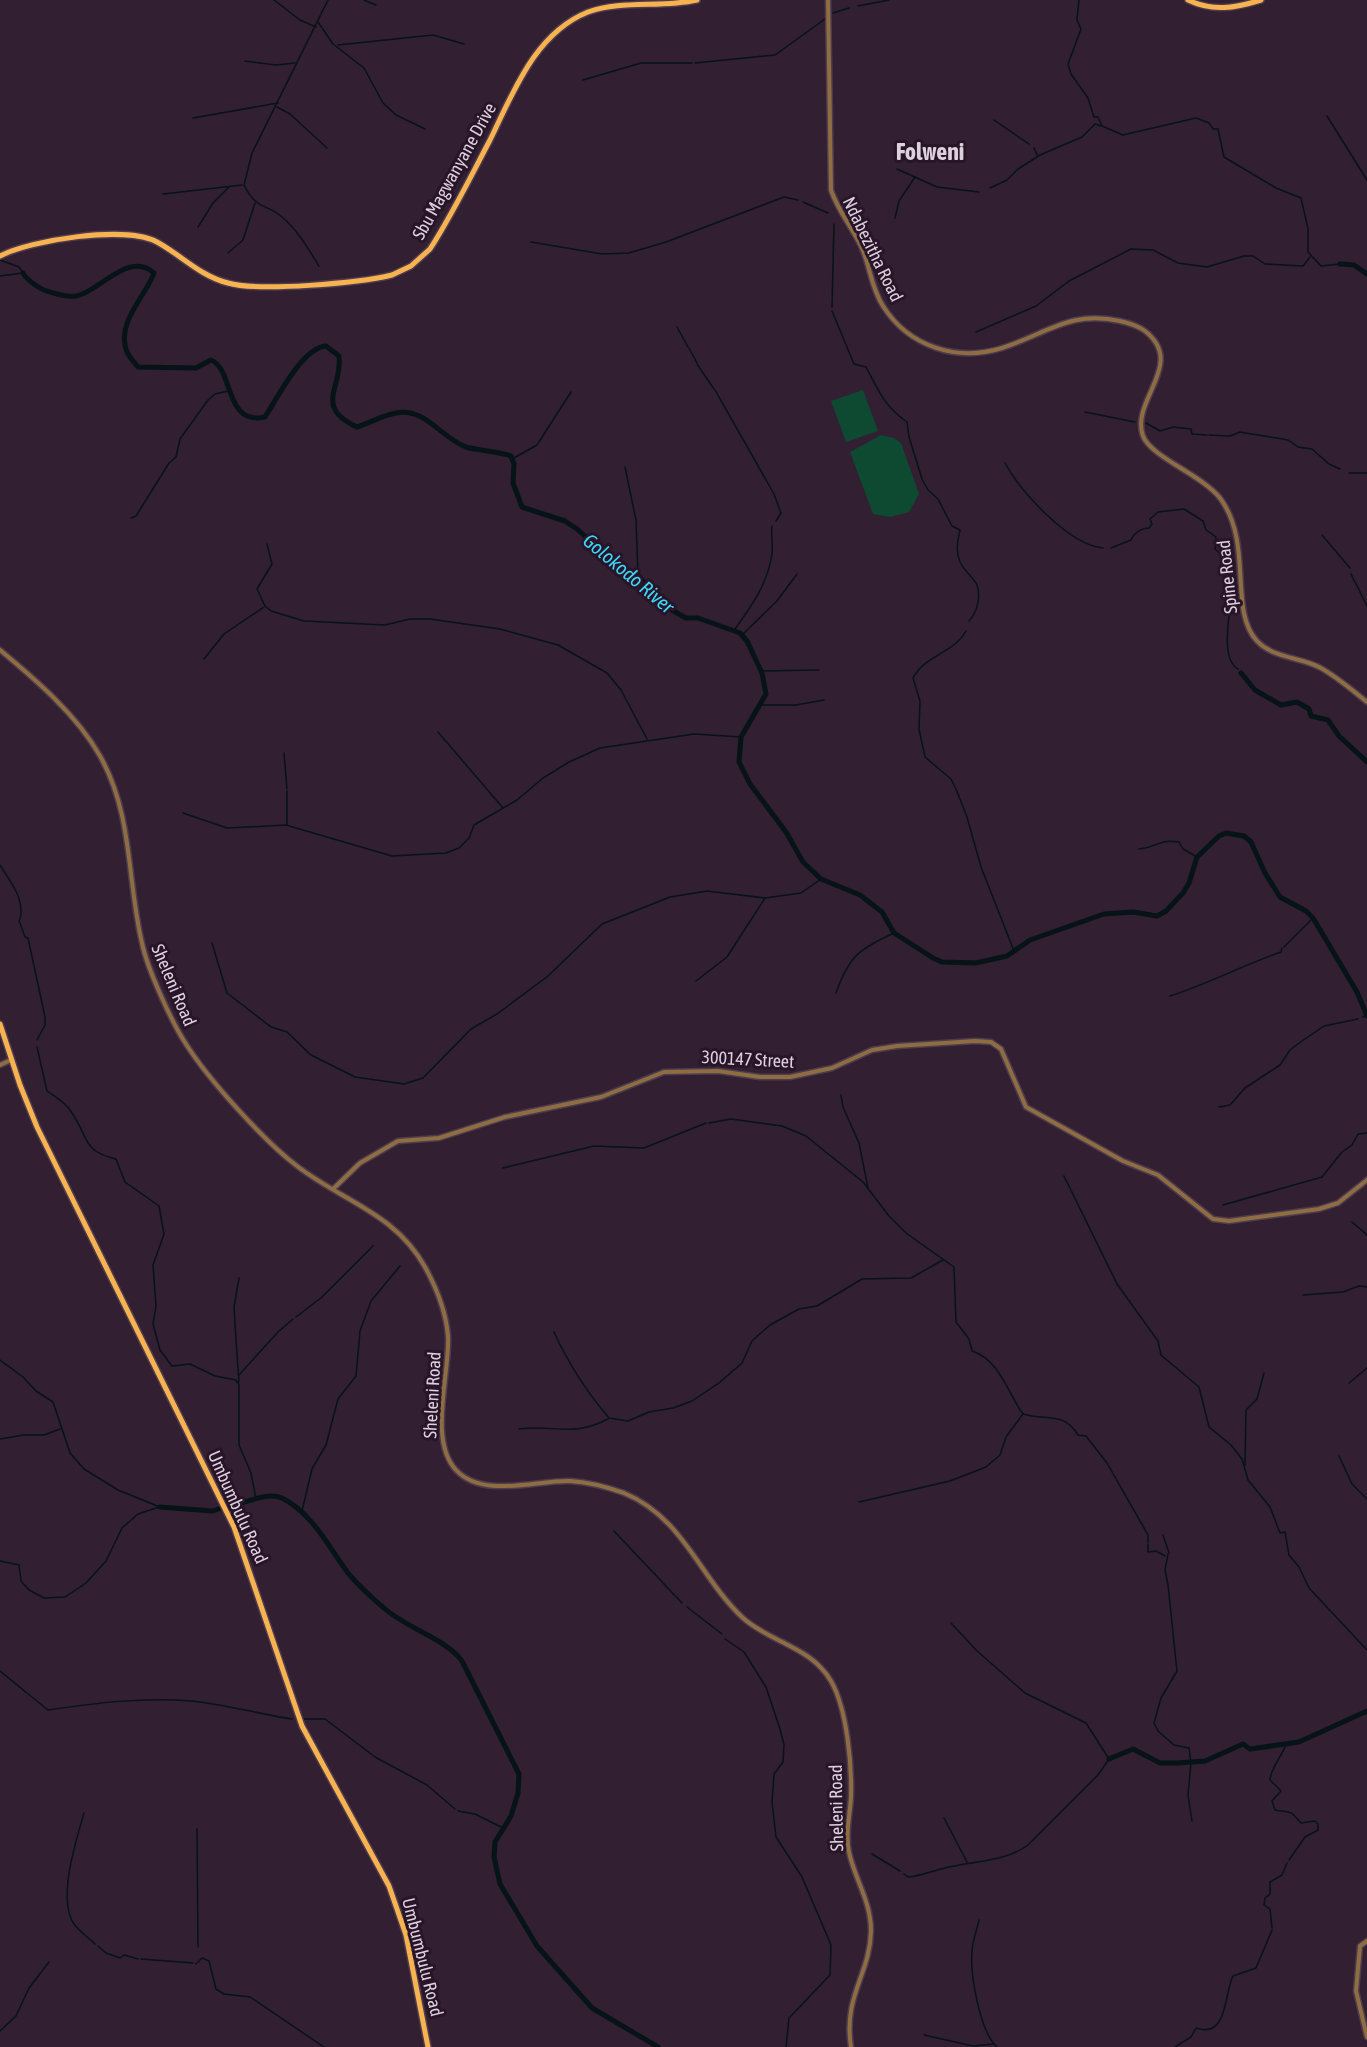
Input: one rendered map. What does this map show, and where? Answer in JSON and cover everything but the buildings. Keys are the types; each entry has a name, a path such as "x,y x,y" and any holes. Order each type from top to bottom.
{"main road":[{"name":"Sbu Magwanyane Drive","path":"1,256 36,243 127,234 156,242 209,277 236,286 266,287 392,275 411,267 430,249 531,62 558,30 580,16 606,7 671,4 697,0"},
{"path":"1188,0 1203,6 1224,8 1261,0"},
{"name":"Umbumbulu Road","path":"0,1024 37,1127 234,1527 302,1726 395,1901 406,1935 428,2047"}],"street":[{"name":"Ndabezitha Road","path":"828,0 831,190 839,211 860,244 878,297 885,310 916,340 954,352 1004,347 1078,318 1103,318 1137,326 1155,343 1160,363 1156,380 1141,416 1143,435 1150,447 1188,471"},
{"name":"Spine Road","path":"1188,471 1215,492 1234,524 1240,546 1245,617 1253,636 1273,652 1319,667 1367,702"},
{"name":"Sheleni Road","path":"0,650 56,701 103,761 126,834 144,952 185,1043 231,1100 286,1157 333,1189 378,1215 412,1248 429,1276 441,1305 447,1331 441,1437 446,1456 457,1471 471,1481 487,1485 562,1482 596,1485 641,1502 659,1514 679,1533 740,1615 756,1628 800,1649 818,1665 832,1684 841,1707 850,1766 849,1848 867,1900 871,1929 868,1951 850,2004 851,2047"},
{"name":"300147 Street","path":"333,1189 360,1163 398,1141 439,1138 505,1117 595,1099 664,1072 718,1071 761,1077 790,1077 832,1068 872,1050 897,1046 975,1041 991,1042 1002,1048 1026,1107 1123,1161 1158,1175 1207,1216 1229,1221 1320,1209 1338,1203 1367,1180"},
{"path":"0,1065 12,1060"},
{"path":"1367,1941 1360,1946 1355,1980 1367,2037"}],"green space":[{"path":"863,390 878,431 846,442 831,401"},
{"path":"881,435 894,438 901,443 919,494 909,512 890,517 873,514 850,452"}],"waterway":[{"path":"274,0 300,20 316,27"},
{"path":"319,266 293,227 276,212 253,199 244,185 252,153 328,0"},
{"path":"364,0 376,5"},
{"path":"858,6 889,0"},
{"path":"1079,0 1077,20 1081,29 1068,64 1071,74 1088,98 1094,117 1098,117 1102,126 1123,135 1196,118 1209,123 1213,129 1218,129 1224,157 1276,188 1301,198 1308,229 1308,252 1321,266 1340,264"},
{"path":"833,13 849,8"},
{"path":"695,63 775,55 825,19"},
{"path":"318,22 333,44 364,68 383,103 396,115 425,129"},
{"path":"338,45 433,35 464,44"},
{"path":"245,61 276,65 295,63"},
{"path":"583,80 641,63"},
{"path":"642,63 692,63"},
{"path":"193,118 278,103"},
{"path":"277,107 290,114 327,148"},
{"path":"1327,116 1367,180"},
{"path":"994,120 1029,144"},
{"path":"990,188 1007,180 1018,169 1040,155 1082,137 1095,124 1101,126"},
{"path":"1034,148 1037,155"},
{"path":"897,169 937,187 979,192"},
{"path":"895,218 899,201 915,177"},
{"path":"163,194 242,185"},
{"path":"198,227 213,203 229,187"},
{"path":"531,242 602,254 629,253 666,242 784,197 798,200"},
{"path":"803,202 828,213"},
{"path":"228,253 243,240 255,203"},
{"path":"832,307 834,224"},
{"path":"976,332 1036,306 1069,281 1131,249 1153,250 1178,263 1207,267 1244,256 1253,256 1265,264 1303,266 1310,257"},
{"path":"0,260 19,267 23,273"},
{"path":"1340,264 1354,265 1367,274"},
{"name":"Golokodo River","path":"23,273 32,283 44,290 72,296 85,293 114,274 134,266 144,267 154,273 128,320 124,341 129,356 138,367 196,368 211,360 218,365 236,405 252,418 265,417 300,364 308,355 326,346 339,356 333,396 336,412 357,427 391,414 406,412 424,419 466,447 511,456 514,464 513,483 522,507 565,521 577,529 617,565 638,575 663,605 686,618 698,618 740,633 747,641 762,673 766,694 741,737 739,762 750,784 786,832 803,862 821,879 860,895 882,912 894,933 933,958 942,962 976,963 1007,956 1030,940 1104,914 1133,912 1157,916 1166,911 1183,893 1189,883 1197,857 1219,836 1226,833 1244,836 1251,842 1265,873 1280,897 1306,911 1313,918 1357,992 1367,1016"},
{"path":"0,276 23,273"},
{"path":"832,311 854,364 866,367 887,404 907,422 909,437 922,479 928,490 938,499 952,526 960,530 957,545 958,558 977,585 979,595 978,604 969,621"},
{"path":"677,327 688,347"},
{"path":"689,348 697,363"},
{"path":"697,364 714,389"},
{"path":"715,390 774,494 781,513 776,521"},
{"path":"131,518 136,516 169,463 176,457 180,439 208,400 215,394 228,391"},
{"path":"512,459 537,445 571,392"},
{"path":"1085,412 1135,422"},
{"path":"1146,423 1160,431 1173,427 1191,429 1192,434 1207,435"},
{"path":"1209,435 1230,436 1240,432 1288,440 1298,447 1312,449 1329,464 1340,469"},
{"path":"1005,463 1022,488 1047,515 1076,538 1103,548"},
{"path":"625,467 636,520 638,575"},
{"path":"1349,473 1367,473"},
{"path":"1111,548 1131,540 1138,531 1149,528 1152,524 1150,519 1158,512 1184,509 1203,521 1206,530 1216,537 1215,549 1223,556 1223,573 1231,594 1227,645 1232,663 1238,669"},
{"path":"735,629 753,603 767,575 772,554 772,526"},
{"path":"1322,535 1350,568"},
{"path":"267,544 272,564 257,589 265,606 271,611 304,621 385,625 410,619 430,619 500,629 558,645 607,673 621,690 647,739"},
{"path":"742,635 777,601 797,574"},
{"path":"1351,574 1367,606"},
{"path":"204,659 224,634 264,607"},
{"path":"966,631 954,644 918,670 913,678 920,701 919,729 925,757 951,779 956,789 967,817 981,867 1014,951"},
{"path":"761,671 819,670"},
{"path":"1241,673 1255,690 1281,705 1297,702 1309,709 1311,716 1328,720 1339,736 1367,762"},
{"path":"762,705 796,705 824,700"},
{"path":"438,732 503,808"},
{"path":"183,813 227,828 286,825 392,856 446,853 459,848 469,838 474,825 517,800 543,778 569,762 600,748 694,734 741,737"},
{"path":"284,753 287,789"},
{"path":"287,791 287,825"},
{"path":"1139,849 1162,842 1179,842 1183,849 1197,857"},
{"path":"0,865 19,899 21,906 19,922"},
{"path":"212,943 227,993 271,1027 287,1032 311,1055 355,1077 404,1084 423,1078 471,1029 497,1014 548,976 602,924 670,897 707,891 765,898 801,893 821,879"},
{"path":"696,981 727,957 765,898"},
{"path":"1284,947 1313,918"},
{"path":"20,923 25,937 28,938 45,1017 45,1025 37,1040"},
{"path":"836,993 846,970 857,955 894,933"},
{"path":"1170,996 1281,952 1282,948"},
{"name":"Golokodo River","path":"1363,1017 1367,1015"},
{"path":"1219,1107 1230,1105 1245,1088 1280,1065 1290,1050 1324,1026 1358,1019"},
{"path":"37,1047 47,1091 70,1109 92,1148 105,1156 116,1159 125,1182 159,1206 164,1234 153,1265 156,1306 153,1324 160,1350 172,1366 190,1364 215,1376 236,1380 239,1385 239,1445 251,1473 256,1499"},
{"path":"841,1095 843,1107 859,1143 868,1188"},
{"path":"709,1123 731,1119 782,1126 806,1136 863,1182 889,1216 906,1233 954,1267 956,1322 969,1339 972,1351 982,1355 996,1369 1023,1414 1061,1420 1073,1427 1078,1435 1086,1436 1107,1463 1148,1535 1148,1542"},
{"path":"503,1168 594,1146 644,1148 706,1123"},
{"path":"1223,1205 1322,1177 1342,1152 1352,1145 1358,1134 1367,1133"},
{"path":"1064,1176 1117,1284 1158,1341 1161,1355 1199,1387 1209,1427 1231,1445 1242,1459 1248,1480 1270,1507 1280,1533 1285,1532 1289,1555 1299,1567 1309,1588 1367,1650"},
{"path":"1352,1222 1367,1235"},
{"path":"296,1317 322,1297 373,1246"},
{"path":"554,1332 578,1377 609,1418 628,1421 649,1412 673,1408 692,1401 719,1383 742,1363 752,1341 770,1325 799,1309 817,1306 862,1279 911,1278 943,1260"},
{"path":"302,1511 312,1469 326,1445 338,1399 356,1376 360,1331 371,1301 400,1266"},
{"path":"236,1340 234,1307 239,1278"},
{"path":"1303,1295 1343,1292 1359,1286 1367,1287"},
{"path":"239,1375 293,1319"},
{"path":"236,1341 239,1382"},
{"path":"0,1360 23,1377 36,1391 53,1402 70,1453 84,1469 118,1490 160,1507"},
{"path":"1349,1383 1367,1368"},
{"path":"1245,1465 1246,1410 1257,1399 1264,1373"},
{"path":"859,1502 950,1481 986,1467 1000,1455 1006,1437 1023,1414"},
{"path":"519,1429 583,1428 608,1419"},
{"path":"0,1439 24,1435 44,1435 60,1429"},
{"path":"1339,1456 1352,1484 1367,1499"},
{"path":"229,1506 269,1496 282,1498 293,1505 311,1522 348,1573 370,1596 403,1622 446,1646 462,1661 519,1774 518,1793 511,1816 495,1842 494,1857 500,1884 537,1946 592,2008 658,2047"},
{"path":"0,1561 19,1565 21,1581 29,1590 44,1598 65,1597 86,1583 106,1561 122,1528 138,1514 159,1507"},
{"path":"160,1507 213,1511 221,1508"},
{"path":"614,1531 682,1603"},
{"path":"1163,1535 1169,1553"},
{"path":"1148,1544 1148,1552 1156,1551 1165,1556"},
{"path":"1168,1554 1165,1570 1177,1671 1161,1698 1154,1723 1158,1731 1174,1745 1189,1748 1191,1763 1188,1795 1192,1821"},
{"path":"687,1607 722,1634"},
{"path":"904,1874 908,1877 917,1876 945,1868 999,1858 1019,1851 1028,1845 1098,1775 1109,1759 1086,1723 1025,1693 977,1651 951,1623"},
{"path":"725,1639 744,1652 766,1687 784,1745 783,1762 774,1774 772,1802 776,1837 802,1877 831,1945 830,1975 789,2018 786,2047"},
{"path":"0,1671 48,1710 120,1701 173,1700 215,1704 292,1719"},
{"path":"1109,1759 1133,1749 1160,1763 1205,1761 1243,1744 1250,1749 1299,1742 1367,1711"},
{"path":"303,1719 325,1719 375,1757 427,1785 455,1809"},
{"path":"1286,1744 1270,1780 1281,1791 1272,1801 1275,1810 1289,1812 1301,1823 1315,1821 1318,1824 1318,1830 1305,1837 1289,1860"},
{"path":"458,1811 475,1814 503,1828"},
{"path":"84,1813 70,1870 67,1900 74,1924 95,1944"},
{"path":"944,1818 967,1862"},
{"path":"197,1829 198,1947"},
{"path":"872,1854 900,1871"},
{"path":"1272,1928 1270,1909 1264,1905 1265,1898 1270,1894 1270,1882 1282,1875 1287,1863"},
{"path":"979,1920 972,1948 975,1988 981,2016 991,2040 997,2047"},
{"path":"1175,2047 1191,2037 1196,2028 1206,2030 1214,2027 1219,2021 1233,1976 1256,1968 1272,1930"},
{"path":"98,1946 106,1953 120,1958 124,1955 138,1959"},
{"path":"196,1964 202,1958 209,1961 216,1989 224,1994 250,1997 324,2047"},
{"path":"141,1959 193,1963"},
{"path":"0,2031 16,2016 29,1988 49,1962"},
{"path":"924,2035 973,2046 993,2044"}],"district":[{"name":"Folweni","path":"930,151"}]}
